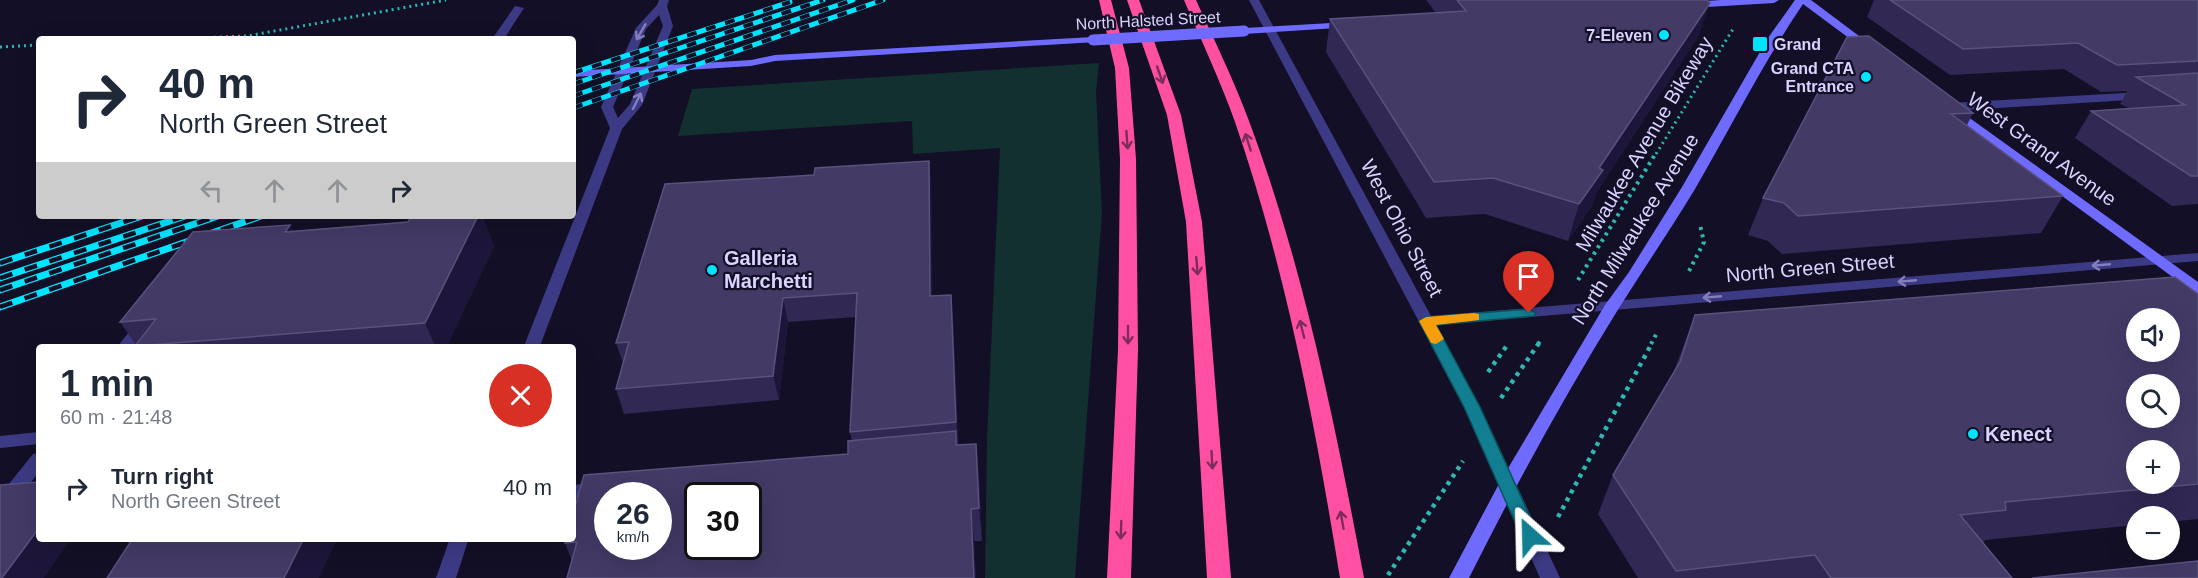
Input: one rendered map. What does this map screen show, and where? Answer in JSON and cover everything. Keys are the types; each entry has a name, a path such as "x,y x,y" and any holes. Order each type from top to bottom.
{"highway":[{"path":"1105,0 1122,68 1128,159 1128,350 1119,578"},
{"path":"1133,0 1174,115 1194,222 1210,420 1219,578"},
{"path":"1190,0 1241,120 1278,235 1305,340 1352,578"}],"main road":[{"path":"1677,6 1774,0"},
{"path":"1802,0 1880,56"},
{"name":"North Milwaukee Avenue","path":"1459,578 1507,486 1613,305 1689,187 1774,38 1802,0"},
{"name":"North Halsted Street","path":"576,74 653,64 751,63 775,58 1364,24"},
{"name":"North Halsted Street","path":"576,64 625,66"},
{"name":"West Grand Avenue","path":"1946,104 2198,289"}],"street":[{"name":"West Ohio Street","path":"1254,0 1472,407 1550,578"},
{"path":"533,344 616,128 636,105 668,26 663,3"},
{"path":"616,128 607,107 641,28 663,3"},
{"path":"500,36 519,8"},
{"path":"1946,104 2151,95"},
{"name":"North Green Street","path":"1426,321 2198,257"},
{"path":"128,344 154,310"},
{"path":"0,442 36,438"},
{"path":"0,508 36,463"},
{"path":"576,492 594,490"},
{"path":"446,578 459,542"}],"path":[{"path":"248,36 446,0"},
{"name":"Milwaukee Avenue Bikeway","path":"1579,279 1735,25"},
{"path":"0,47 36,45"},
{"path":"1486,381 1488,370 1514,335"},
{"path":"1564,506 1656,335"},
{"path":"1498,404 1543,337"},
{"path":"1386,578 1460,465"}],"green space":[{"path":"1099,63 1096,92 1102,213 1075,578 985,578 987,439 1000,148 913,154 912,121 678,136 692,89"}],"building":[{"path":"1457,0 1707,0 1710,3 1599,168 1603,170 1579,204 1493,178 1434,182 1330,19 1466,11"},
{"path":"1890,0 2198,0 2198,61 2117,65 2078,43 1963,49"},
{"path":"1869,36 1973,113 1951,114 2063,196 1798,216 1784,203 1763,198 1847,37"},
{"path":"2198,73 2198,176 2191,176 2091,111 2185,105 2136,77"},
{"path":"929,161 930,296 951,295 956,422 850,432 857,293 783,298 773,376 616,389 629,342 616,343 665,184 814,175 815,168"},
{"path":"410,219 477,219 425,323 137,344 156,319 120,322 193,232 290,225 285,232 408,222"},
{"path":"2175,277 2198,294 2198,484 2180,486 2180,440 2126,440 2126,491 2005,502 2006,510 1960,515 2012,578 1831,578 1815,555 1676,571 1613,475 1680,362 1695,315"},
{"path":"956,431 956,445 976,444 979,508 971,509 974,578 567,578 577,542 565,543 576,542 576,503 584,475 848,454 848,441"},
{"path":"36,482 36,532 2,578 0,578 0,485"},
{"path":"130,542 302,542 284,578 107,578"},
{"path":"2198,561 2198,578 2032,578"}],"railway":[{"path":"576,83 823,0"},
{"path":"576,95 853,0"},
{"path":"576,107 883,0"},
{"path":"576,72 790,2"},
{"path":"0,263 133,219"},
{"path":"0,278 176,219"},
{"path":"0,290 209,219"},
{"path":"0,307 252,219"}],"slow traffic":[{"path":"1436,339 1426,321 1474,317"}],"place":[{"name":"7-Eleven","path":"1664,35"},
{"name":"Grand","path":"1760,44"},
{"name":"Grand CTA Entrance","path":"1866,77"},
{"name":"Galleria Marchetti","path":"712,270"},
{"name":"Kenect","path":"1973,434"}],"route":[{"path":"1529,313 1426,321 1472,407 1530,536"}]}
